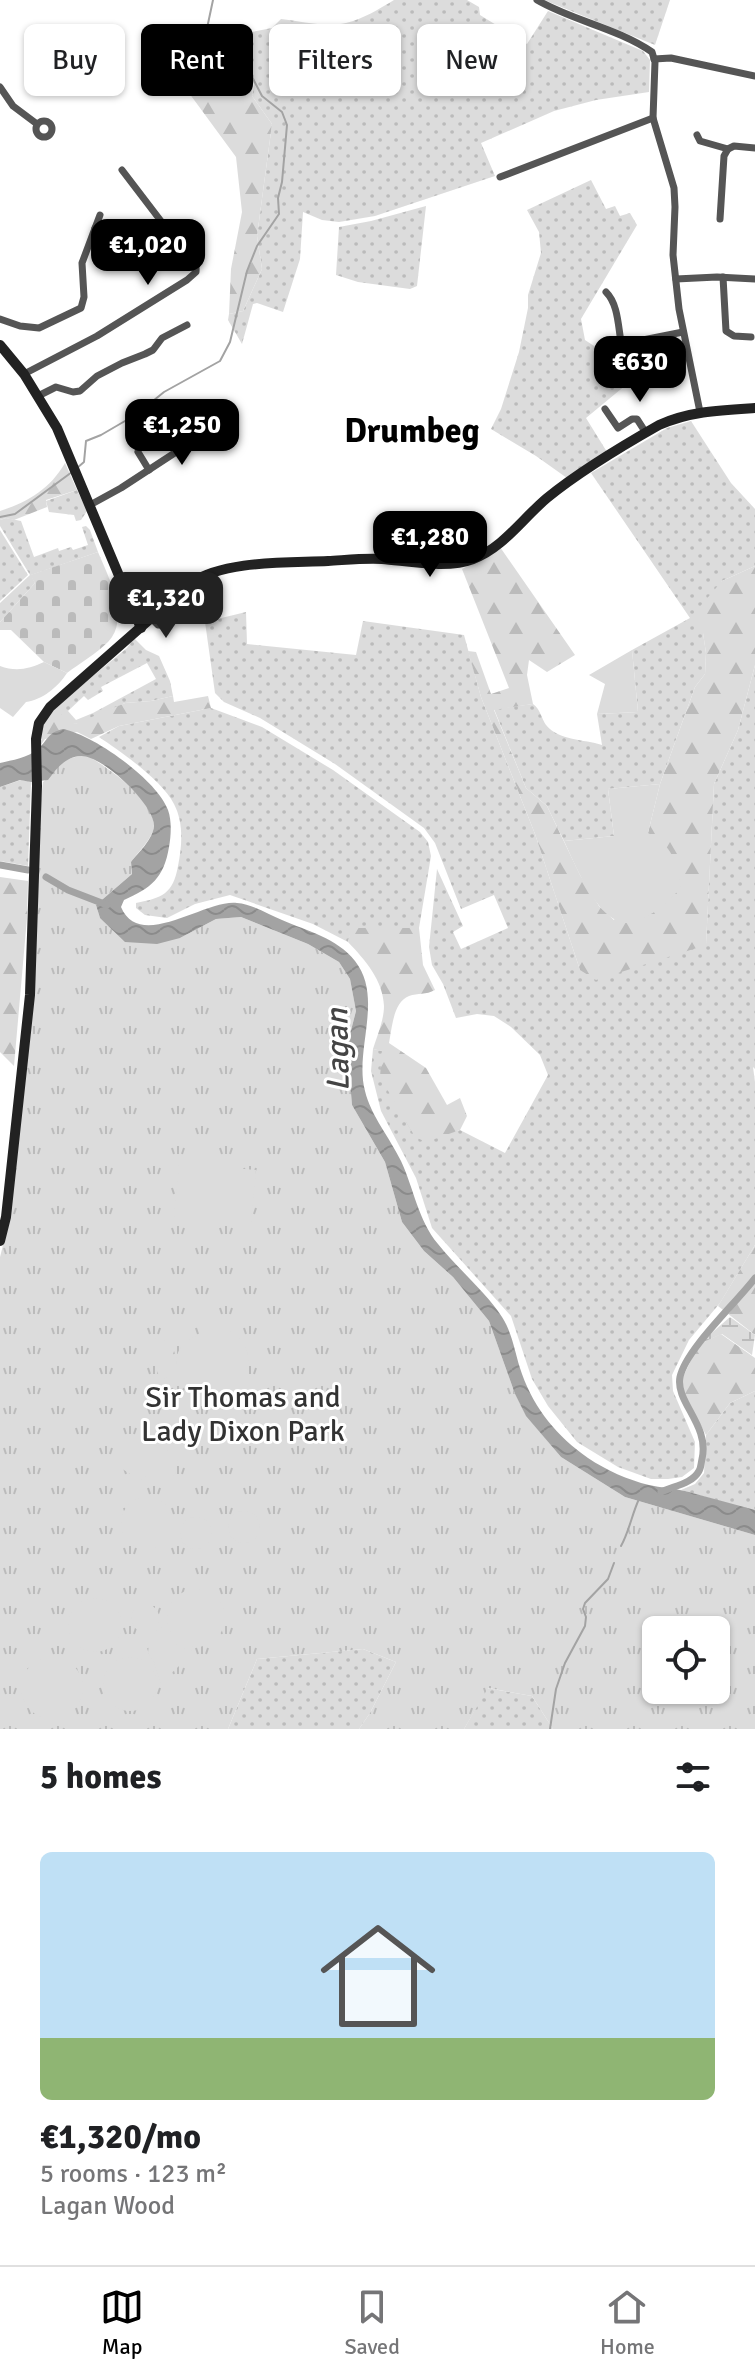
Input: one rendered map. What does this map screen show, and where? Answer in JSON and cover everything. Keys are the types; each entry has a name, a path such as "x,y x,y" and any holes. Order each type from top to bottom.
{"main road":[{"path":"0,345 24,374 57,428 141,628"},
{"path":"0,1241 6,1217 30,995 36,739 39,723 50,707 199,578 227,569 377,559 457,563 473,559 506,537 550,495 646,433 673,419 700,412 755,408"}],"street":[{"path":"537,0 638,42 652,52 653,118 674,188 673,255 683,332 700,412"},
{"path":"654,59 671,58 755,76"},
{"path":"0,87 13,106 37,124"},
{"path":"500,177 653,118"},
{"path":"697,135 700,141 728,149"},
{"path":"720,219 724,156 734,146 755,148"},
{"path":"24,374 97,336 196,272 192,254 180,246 122,170"},
{"path":"0,319 39,328 84,304 82,263 100,215"},
{"path":"95,228 115,238 142,265"},
{"path":"723,277 726,331 734,336 751,337"},
{"path":"676,279 755,279"},
{"path":"606,292 611,296 621,342 683,332"},
{"path":"38,396 56,387 80,391 97,376 145,354 162,338 187,325"},
{"path":"90,505 149,470 228,416 224,406"},
{"path":"605,409 618,428 637,419 646,433"},
{"path":"181,427 190,442"},
{"path":"138,452 149,470"},
{"path":"151,618 158,625 164,625 172,612"}],"green space":[{"path":"394,0 467,0 479,7 480,15 495,24 417,24 417,96 526,96 526,43 548,11 643,51 650,60 649,92 596,100 554,111 481,143 495,176 375,216 339,222 322,220 303,212 300,259 283,312 253,304 242,344 228,320 229,314 243,311 262,269 257,236 272,124 252,96 253,32 269,29 269,96 401,96 401,24 338,24 365,16"},
{"path":"544,0 670,0 655,45"},
{"path":"281,19 322,24 276,24"},
{"path":"191,96 252,96 272,124 257,236 262,269 243,311 229,314 231,269 242,212 236,157"},
{"path":"591,180 606,209 615,206 620,216 630,213 637,225 581,319 585,340 638,375 586,418 607,452 567,478 491,429 501,409 519,352 528,295 541,253 539,232 527,210"},
{"path":"426,206 417,286 410,289 358,282 336,275 339,227"},
{"path":"691,421 731,483 755,509 755,566 722,581 703,633 705,674 695,687 660,784 608,789 614,836 564,841 547,806 526,788 494,709 533,704 551,730 572,739 602,745 597,714 638,712 632,650 690,618 591,473 667,428"},
{"path":"65,463 77,490 46,500 47,507 14,520 0,520 0,511 37,493"},
{"path":"77,490 87,511 81,520 76,521 74,515 49,512 46,501"},
{"path":"0,520 21,521 34,557 58,548 59,551 71,547 73,550 88,545 82,527 86,526 98,552 31,575 35,583 0,622 0,603 30,575 0,526"},
{"path":"0,530 28,575 0,601"},
{"path":"500,547 575,655 547,672 529,660 527,675 533,704 494,710 526,788 547,806 580,875 599,906 614,920 648,833 660,784 695,687 705,674 703,633 690,618 722,581 755,566 755,665 738,730 714,784 706,945 596,980 580,970 535,834 481,697 468,651 476,652 491,694 509,688 462,569"},
{"path":"98,552 112,585 118,622 115,633 98,650 67,673 44,662 11,630 0,630 0,622 35,583 30,575"},
{"path":"246,612 247,644 356,655 363,621 464,635 481,697 535,834 580,970 706,944 714,784 738,730 755,665 755,1245 720,1303 689,1340 672,1375 673,1391 695,1442 694,1468 682,1477 651,1479 618,1467 577,1442 548,1406 532,1379 511,1316 432,1228 416,1178 381,1111 371,1071 373,1049 383,1051 449,1133 460,1130 505,1153 548,1075 540,1055 511,1027 494,1016 477,1014 456,1018 432,965 429,947 437,869 463,926 453,932 461,949 508,928 494,895 461,909 435,843 424,828 335,764 260,718 224,702 215,693 205,622"},
{"path":"134,638 146,650 159,656 173,696 125,703 75,724 44,716 127,648","holes":["147,663 156,679 76,720 68,711 84,696 88,700 103,691 101,687"]},
{"path":"632,650 638,712 597,714 605,684 589,675"},
{"path":"44,662 67,673 44,696 26,702 13,717 0,708 0,666 22,669"},
{"path":"173,696 174,702 208,696 211,708 119,726 91,739 77,732 45,739 38,749 42,728 55,710 75,724 125,703"},
{"path":"211,708 262,727 333,770 420,832 428,842 431,856 419,928 352,928 348,942 313,924 230,895 195,904 167,918 145,915 136,908 136,903 165,893 173,883 180,851 179,819 174,804 160,786 99,737 119,726"},
{"name":"Sir Thomas and Lady Dixon Park","path":"86,755 118,777 141,798 154,820 151,835 131,862 132,874 96,905 100,918 180,938 216,919 241,917 308,944 339,962 350,979 356,1011 347,1046 352,1105 385,1162 402,1222 424,1251 453,1277 489,1321 515,1394 526,1415 561,1457 625,1497 755,1535 755,1729 553,1729 532,1696 488,1688 464,1729 359,1729 396,1662 363,1649 257,1659 228,1729 0,1729 0,1257 10,1218 34,863 43,782 61,763"},
{"path":"21,780 31,782 28,866 0,861 0,787"},
{"path":"660,784 648,833 663,843 672,855 681,887 660,908 643,918 626,923 615,920 588,890 564,841 614,836 608,789"},
{"path":"0,877 28,881 14,1066 0,1052"},
{"path":"351,928 419,928 423,965 435,990 404,999 394,1016 389,1043 426,1068 447,1105 460,1098 467,1116 460,1130 426,1142 415,1137 380,1077 382,1051 373,1049 383,1017 383,997 372,971 348,942"},
{"path":"179,1163 256,1170 251,1224 174,1217"},
{"path":"755,1245 755,1335 718,1306"},
{"path":"730,1317 755,1335 752,1355 722,1334 699,1344"},
{"path":"197,1325 230,1331 246,1349 249,1367 246,1379 240,1389 227,1399 210,1403 194,1398 179,1377 176,1365 178,1353 185,1343 201,1333"},
{"path":"721,1334 755,1358 755,1391 730,1403 706,1435 682,1390 682,1379 699,1344"},
{"path":"156,1337 176,1346 170,1362 172,1376 159,1380 157,1366 149,1366"},
{"path":"755,1391 755,1511 681,1490 695,1484 704,1473 706,1435 730,1403"},
{"path":"127,1439 162,1446 178,1459 175,1475 168,1480 149,1475 136,1482 126,1471 113,1466 118,1446"},
{"path":"147,1497 165,1505 173,1523 165,1541 147,1549 129,1541 121,1523 129,1505"},
{"path":"244,1511 255,1516 260,1527 255,1538 244,1543 233,1538 228,1527 233,1516"},
{"path":"196,1517 208,1521 212,1533 208,1545 196,1549 184,1545 180,1533 184,1521"},
{"path":"196,1589 207,1591 216,1598 223,1607 223,1629 216,1638 207,1645 196,1647 185,1645 176,1638 169,1629 167,1618 169,1607 176,1598 185,1591"},
{"path":"95,1598 114,1606 122,1625 114,1644 95,1652 76,1644 68,1625 76,1606"},
{"path":"145,1604 155,1608 159,1618 155,1628 145,1632 135,1628 131,1618 135,1608"},
{"path":"163,1627 176,1644 195,1651 161,1683 148,1653 150,1633"},
{"path":"363,1649 396,1662 359,1729 228,1729 257,1659"},
{"path":"52,1657 74,1666 83,1688 74,1710 52,1719 30,1710 21,1688 30,1666"},
{"path":"130,1657 149,1665 157,1684 149,1703 130,1711 111,1703 103,1684 111,1665"},
{"path":"487,1688 532,1696 553,1729 464,1729"}],"water":[{"path":"63,729 91,740 123,760 162,798 168,810 171,833 164,867 149,886 124,900 121,907 130,920 143,925 158,924 224,904 243,904 321,936 340,946 355,961 367,991 363,1075 368,1100 401,1161 431,1235 488,1298 506,1324 527,1387 548,1421 577,1450 617,1474 649,1485 685,1491 755,1510 755,1535 625,1497 561,1457 526,1416 489,1321 453,1277 424,1251 402,1222 385,1162 352,1105 347,1046 356,1011 350,979 339,962 308,944 241,917 216,919 180,938 157,944 125,942 100,918 96,905 132,874 131,862 153,831 152,817 137,794 114,772 81,756 66,761 48,780 20,780 0,787 0,763 30,755 51,735"}],"waterway":[{"path":"77,468 84,462 86,441 137,414 164,392 220,361 230,342 247,271 257,246 279,214 278,198 287,125 282,112 262,96 249,71 223,42 206,33 213,0"},
{"path":"0,517 15,514 72,472"},
{"path":"0,865 28,870"},
{"path":"46,877 68,890 107,905"},
{"path":"661,1492 692,1479 701,1465 701,1435 680,1386 684,1366 701,1340 755,1278"},
{"path":"621,1546 639,1499"},
{"path":"550,1729 556,1689 565,1663 585,1626 585,1603 608,1579 614,1563"}],"district":[{"name":"Drumbeg","path":"412,430"}],"water label":[{"name":"Lagan","path":"337,1050"}]}
